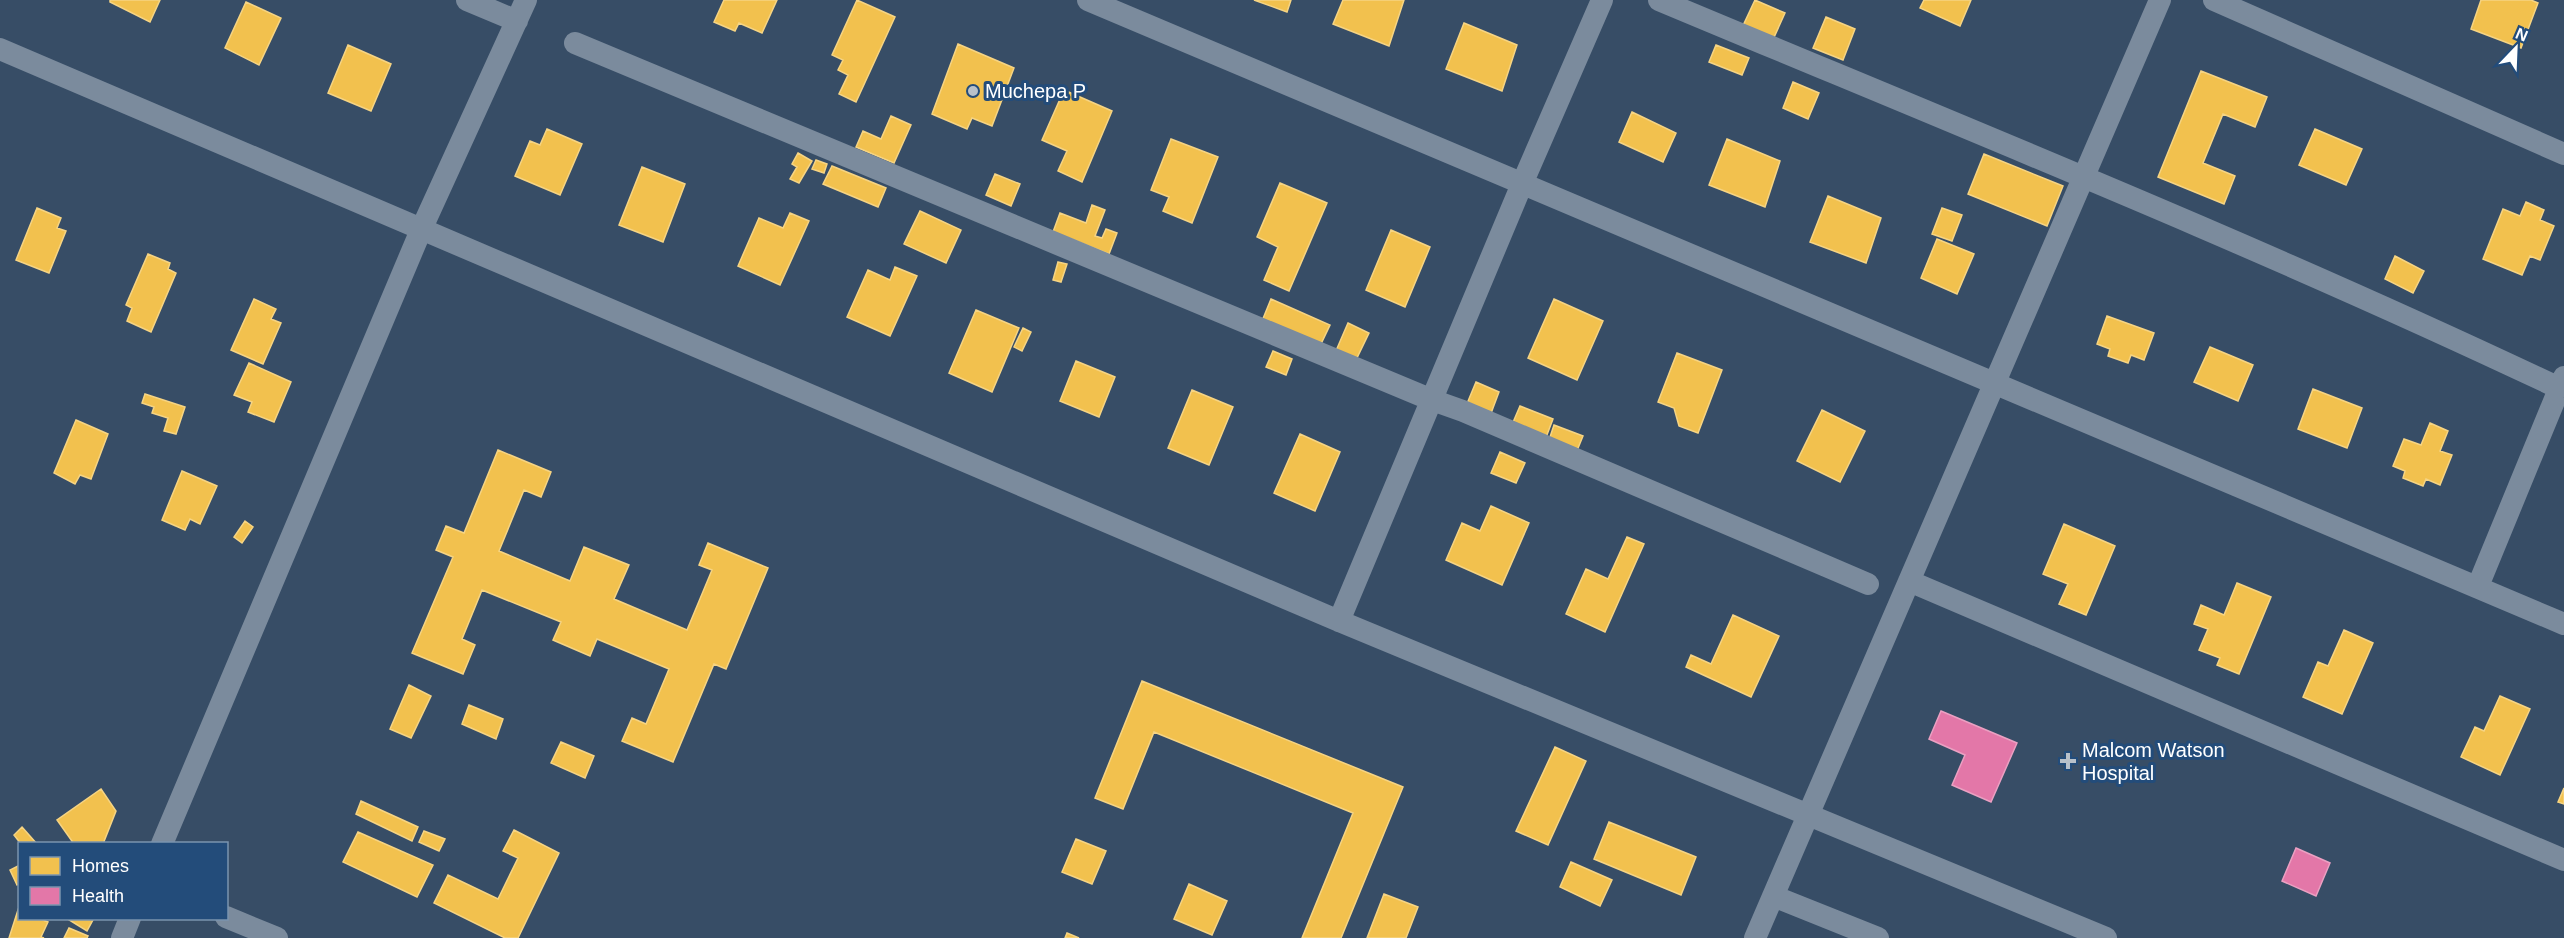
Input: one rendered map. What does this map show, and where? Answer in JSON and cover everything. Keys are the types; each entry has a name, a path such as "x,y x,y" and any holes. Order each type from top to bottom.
{"street":[{"path":"467,0 517,21"},
{"path":"162,842 422,230 526,0"},
{"path":"1088,0 2564,624"},
{"path":"1339,621 1522,184 1602,0"},
{"path":"1659,0 2083,177 2562,382 2478,586"},
{"path":"1755,938 2160,0"},
{"path":"2214,0 2564,154"},
{"path":"574,44 1463,411 1868,584"},
{"path":"0,49 1339,621 1808,814 2057,929 2106,938"},
{"path":"1909,581 2564,860"},
{"path":"1773,896 1878,938"},
{"path":"228,918 277,938"},
{"path":"122,938 129,920"}],"building: Homes":[{"path":"110,0 160,0 150,22"},
{"path":"724,0 777,0 762,33 739,23 735,31 714,22"},
{"path":"857,0 895,17 856,102 839,94 848,75 838,70 843,60 832,55"},
{"path":"1254,0 1291,0 1287,12"},
{"path":"1343,0 1404,0 1389,46 1333,24"},
{"path":"1755,0 1785,13 1771,44 1741,30"},
{"path":"1924,0 1971,0 1960,26 1920,8"},
{"path":"2481,0 2531,0 2538,3 2521,48 2471,29"},
{"path":"246,2 281,18 259,65 225,48"},
{"path":"1826,17 1855,29 1843,60 1813,48"},
{"path":"1464,23 1517,45 1502,91 1446,69"},
{"name":"Muchepa P","path":"958,44 1014,68 992,126 972,118 967,129 932,114"},
{"path":"348,45 391,64 371,111 328,93"},
{"path":"1716,45 1749,58 1742,75 1709,62"},
{"path":"2201,71 2267,97 2255,127 2223,114 2203,163 2235,176 2224,204 2158,177"},
{"path":"1793,82 1819,93 1808,119 1783,108"},
{"path":"1064,90 1112,111 1082,182 1058,171 1067,151 1042,140"},
{"path":"1632,112 1676,133 1663,162 1619,142"},
{"path":"891,116 911,125 894,163 856,147 863,131 881,139"},
{"path":"547,129 582,144 560,195 515,176 530,141 540,145"},
{"path":"2315,129 2362,149 2346,185 2299,165"},
{"path":"1171,139 1218,157 1192,223 1163,211 1169,197 1151,190"},
{"path":"1727,139 1780,161 1765,207 1709,185"},
{"path":"798,153 812,161 799,183 790,179 797,167 792,164"},
{"path":"1984,154 2063,186 2047,226 1968,194"},
{"path":"816,160 827,164 824,173 812,169"},
{"path":"832,166 886,188 878,207 823,184"},
{"path":"642,167 685,184 663,242 619,225"},
{"path":"995,174 1020,184 1011,206 986,195"},
{"path":"1280,183 1327,203 1289,291 1264,280 1278,247 1257,237"},
{"path":"1828,196 1881,218 1866,263 1810,242"},
{"path":"2526,202 2544,210 2540,220 2554,226 2540,260 2530,256 2522,275 2483,259 2503,209 2520,216"},
{"path":"1092,205 1105,210 1095,236 1102,238 1106,229 1117,233 1109,254 1053,232 1060,213 1086,223"},
{"path":"37,208 61,218 57,228 66,231 49,273 16,260"},
{"path":"1942,208 1962,215 1952,241 1932,234"},
{"path":"920,211 961,230 946,263 904,244"},
{"path":"790,213 809,221 780,285 738,266 759,218 783,228"},
{"path":"1391,230 1430,247 1405,307 1366,290"},
{"path":"1937,239 1974,254 1957,294 1921,278"},
{"path":"148,254 170,263 168,269 176,273 151,332 127,321 132,308 126,305"},
{"path":"2395,256 2424,271 2413,293 2385,279"},
{"path":"1058,262 1067,264 1061,282 1053,280"},
{"path":"895,267 917,276 890,336 847,317 868,270 890,280"},
{"path":"254,299 276,309 271,319 281,323 263,364 231,350"},
{"path":"1271,299 1330,325 1320,346 1262,321"},
{"path":"1554,299 1603,321 1577,380 1528,358"},
{"path":"976,310 1019,328 992,392 949,373"},
{"path":"2107,316 2154,333 2144,360 2131,355 2128,363 2108,356 2110,349 2097,344"},
{"path":"1348,323 1369,333 1355,362 1335,353"},
{"path":"1023,328 1031,332 1022,351 1014,347"},
{"path":"2210,347 2253,365 2238,401 2194,382"},
{"path":"1273,351 1292,359 1286,375 1266,367"},
{"path":"1677,353 1722,370 1698,433 1679,426 1674,408 1658,402"},
{"path":"1076,361 1115,377 1099,417 1060,401"},
{"path":"249,363 291,382 274,422 248,412 252,402 234,395"},
{"path":"1476,382 1499,392 1490,416 1466,406"},
{"path":"2313,389 2362,408 2347,448 2298,429"},
{"path":"1192,390 1233,407 1209,465 1168,448"},
{"path":"145,394 185,407 176,434 164,431 168,418 152,413 154,407 142,403"},
{"path":"1520,406 1553,419 1545,440 1511,427"},
{"path":"1822,410 1865,431 1840,482 1797,461"},
{"path":"76,420 108,434 91,479 80,475 75,484 54,473"},
{"path":"2430,423 2448,431 2440,451 2452,455 2440,485 2426,479 2423,486 2403,478 2405,471 2393,466 2404,439 2421,445"},
{"path":"1554,425 1583,436 1576,453 1548,443"},
{"path":"1300,434 1340,452 1315,511 1274,493"},
{"path":"498,450 551,472 541,497 524,490 499,551 570,581 584,547 629,565 614,599 687,630 712,570 699,565 708,543 768,568 726,669 714,664 673,762 622,741 632,718 646,724 669,669 597,639 590,656 553,640 561,622 482,590 462,639 475,645 463,674 412,653 453,557 436,550 446,526 464,533"},
{"path":"1500,452 1525,463 1516,483 1491,473"},
{"path":"182,471 217,486 200,524 190,519 185,530 162,520"},
{"path":"1491,506 1529,523 1502,585 1446,560 1462,523 1480,531"},
{"path":"245,521 253,527 242,543 234,537"},
{"path":"2064,524 2115,546 2086,615 2059,604 2068,584 2043,574"},
{"path":"1627,537 1644,544 1605,632 1566,614 1586,569 1608,579"},
{"path":"2237,583 2271,597 2239,674 2217,665 2220,658 2199,650 2208,629 2194,624 2201,605 2224,615"},
{"path":"1733,615 1779,636 1751,697 1686,667 1691,655 1711,664"},
{"path":"2344,630 2373,643 2342,714 2303,697 2318,662 2328,666"},
{"path":"1142,681 1403,787 1341,938 1302,938 1353,813 1154,732 1123,809 1095,798"},
{"path":"409,685 431,696 411,738 390,729"},
{"path":"2500,696 2530,709 2500,775 2461,757 2475,727 2484,731"},
{"path":"469,705 503,719 496,739 462,724"},
{"path":"561,742 594,756 585,778 551,763"},
{"path":"1555,747 1586,761 1548,845 1516,831"},
{"path":"2564,788 2564,804 2558,802"},
{"path":"101,789 116,811 104,842 73,842 57,820"},
{"path":"361,801 418,827 412,841 356,814"},
{"path":"1609,822 1696,857 1681,895 1594,859"},
{"path":"22,827 35,842 19,842 14,835"},
{"path":"514,830 559,853 518,938 505,938 434,903 448,875 498,899 518,858 503,851"},
{"path":"424,831 445,839 439,851 419,842"},
{"path":"358,832 433,865 417,897 343,862"},
{"path":"1076,839 1106,851 1092,884 1062,872"},
{"path":"1571,862 1612,880 1600,906 1560,887"},
{"path":"18,866 17,885 10,870"},
{"path":"1189,884 1227,901 1212,935 1174,919"},
{"path":"1384,894 1418,907 1406,938 1367,938"},
{"path":"18,910 18,920 48,922 41,937 44,938 9,938"},
{"path":"69,920 93,920 87,931"},
{"path":"69,928 88,936 87,938 64,938"},
{"path":"1067,933 1079,938 1065,938"}],"building: Health":[{"path":"1941,711 2017,743 1991,802 1952,785 1965,755 1929,739"},
{"path":"2296,848 2330,863 2316,896 2282,881"}],"place":[{"name":"Muchepa P","path":"973,91"},
{"name":"Malcom Watson Hospital","path":"2068,761"}]}
